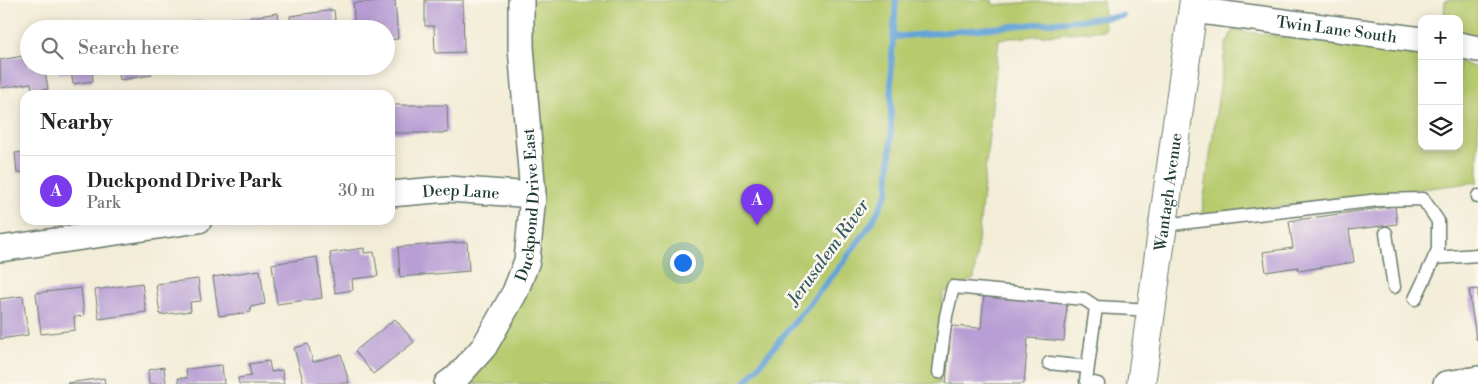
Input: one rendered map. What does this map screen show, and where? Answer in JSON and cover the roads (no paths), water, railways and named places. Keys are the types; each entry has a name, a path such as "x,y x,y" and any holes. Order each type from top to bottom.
{"main road":[{"name":"Wantagh Avenue","path":"1141,384 1194,5"}],"street":[{"name":"Duckpond Drive East","path":"447,384 458,376 484,347 515,292 526,261 533,195 520,46 521,0"},
{"name":"Twin Lane South","path":"1194,5 1418,39"},
{"path":"1463,46 1478,49"},
{"name":"Deep Lane","path":"395,194 448,189 533,195"},
{"path":"0,249 164,225"},
{"path":"1446,384 1478,379"}],"lane":[{"path":"1164,225 1379,200 1423,199 1438,221 1438,250 1416,300"},
{"path":"1386,233 1394,287"},
{"path":"1434,258 1478,255"},
{"path":"939,372 946,316 953,287 1084,299 1096,307 1152,310"},
{"path":"1096,307 1086,382 1098,384"},
{"path":"1049,363 1088,367"}],"waterway":[{"name":"Jerusalem River","path":"744,384 842,264 873,221 888,191 891,140 891,69 896,0"},
{"path":"894,37 1123,16"}],"place":[{"name":"Duckpond Drive Park","path":"757,225"}]}
